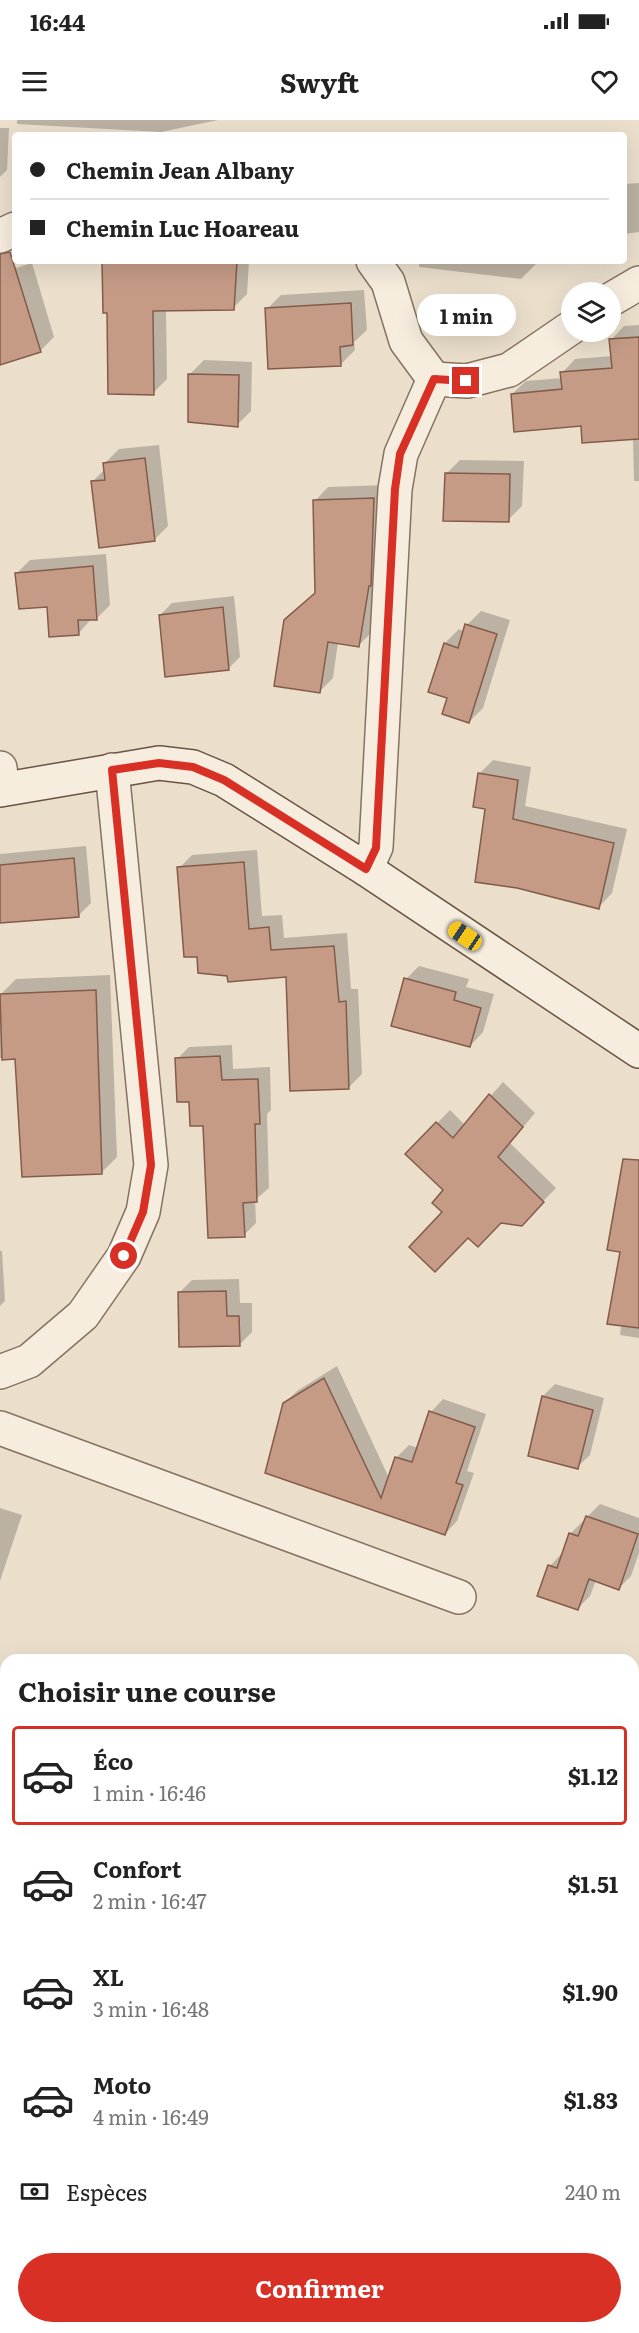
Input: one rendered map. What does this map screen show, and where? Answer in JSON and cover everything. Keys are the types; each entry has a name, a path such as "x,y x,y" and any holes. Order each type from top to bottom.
{"street":[{"path":"375,264 388,282 406,340 434,379"},
{"path":"621,294 639,283"},
{"path":"434,379 466,381 510,370 561,335"},
{"path":"366,869 376,848 395,489 400,454 434,379"},
{"path":"1,783 159,763 193,767 224,780 366,869 639,1051"},
{"path":"0,1372 29,1361 83,1315 124,1256 143,1212 151,1165 112,770"},
{"path":"0,1428 459,1597"}],"building":[{"path":"10,252 41,352 0,365 0,254"},
{"path":"102,264 237,264 234,310 153,311 154,395 108,394 107,313 103,313"},
{"path":"351,303 353,345 340,347 341,366 268,369 265,308"},
{"path":"639,337 639,439 582,443 581,426 514,432 511,394 562,389 560,372 612,368 609,342 621,342 621,338"},
{"path":"188,374 239,375 238,427 188,422"},
{"path":"145,458 155,541 99,548 91,481 105,480 103,463"},
{"path":"445,473 510,474 509,522 443,521"},
{"path":"374,498 371,586 369,586 359,647 328,642 320,693 274,686 284,620 315,593 313,500"},
{"path":"93,566 97,620 78,620 79,635 49,637 47,607 19,609 15,573"},
{"path":"223,607 229,670 165,677 159,615"},
{"path":"465,624 497,634 469,723 442,714 447,698 428,692 444,643 458,648"},
{"path":"478,773 518,780 513,819 614,843 599,909 517,888 475,882 485,809 473,807"},
{"path":"74,858 79,917 0,923 0,865"},
{"path":"244,862 249,929 269,927 271,950 334,946 339,1002 346,1001 349,1089 290,1091 286,977 228,982 227,976 198,973 197,957 184,957 177,867"},
{"path":"404,978 456,992 454,1000 481,1008 470,1047 391,1026"},
{"path":"96,990 102,1174 22,1177 15,1059 2,1060 0,994"},
{"path":"220,1056 222,1080 258,1079 260,1124 255,1124 257,1202 243,1203 245,1237 208,1238 203,1126 190,1126 189,1102 177,1102 175,1058"},
{"path":"489,1094 523,1127 498,1157 544,1202 522,1226 501,1223 478,1247 468,1238 435,1272 409,1247 442,1212 432,1203 443,1190 405,1154 436,1122 453,1138"},
{"path":"623,1159 639,1160 639,1328 607,1324 620,1252 607,1250"},
{"path":"226,1291 227,1316 239,1316 240,1346 179,1347 178,1292"},
{"path":"324,1378 381,1498 395,1457 412,1462 429,1411 475,1427 456,1483 463,1485 445,1535 265,1473 283,1403"},
{"path":"542,1396 593,1410 578,1469 528,1456"},
{"path":"586,1516 638,1534 619,1590 589,1579 578,1610 537,1596 548,1565 557,1568 569,1533 578,1536"}],"route":[{"path":"124,1256 143,1212 151,1165 112,770 159,763 193,767 224,780 366,869 376,848 395,489 400,454 434,379 466,381"}]}
